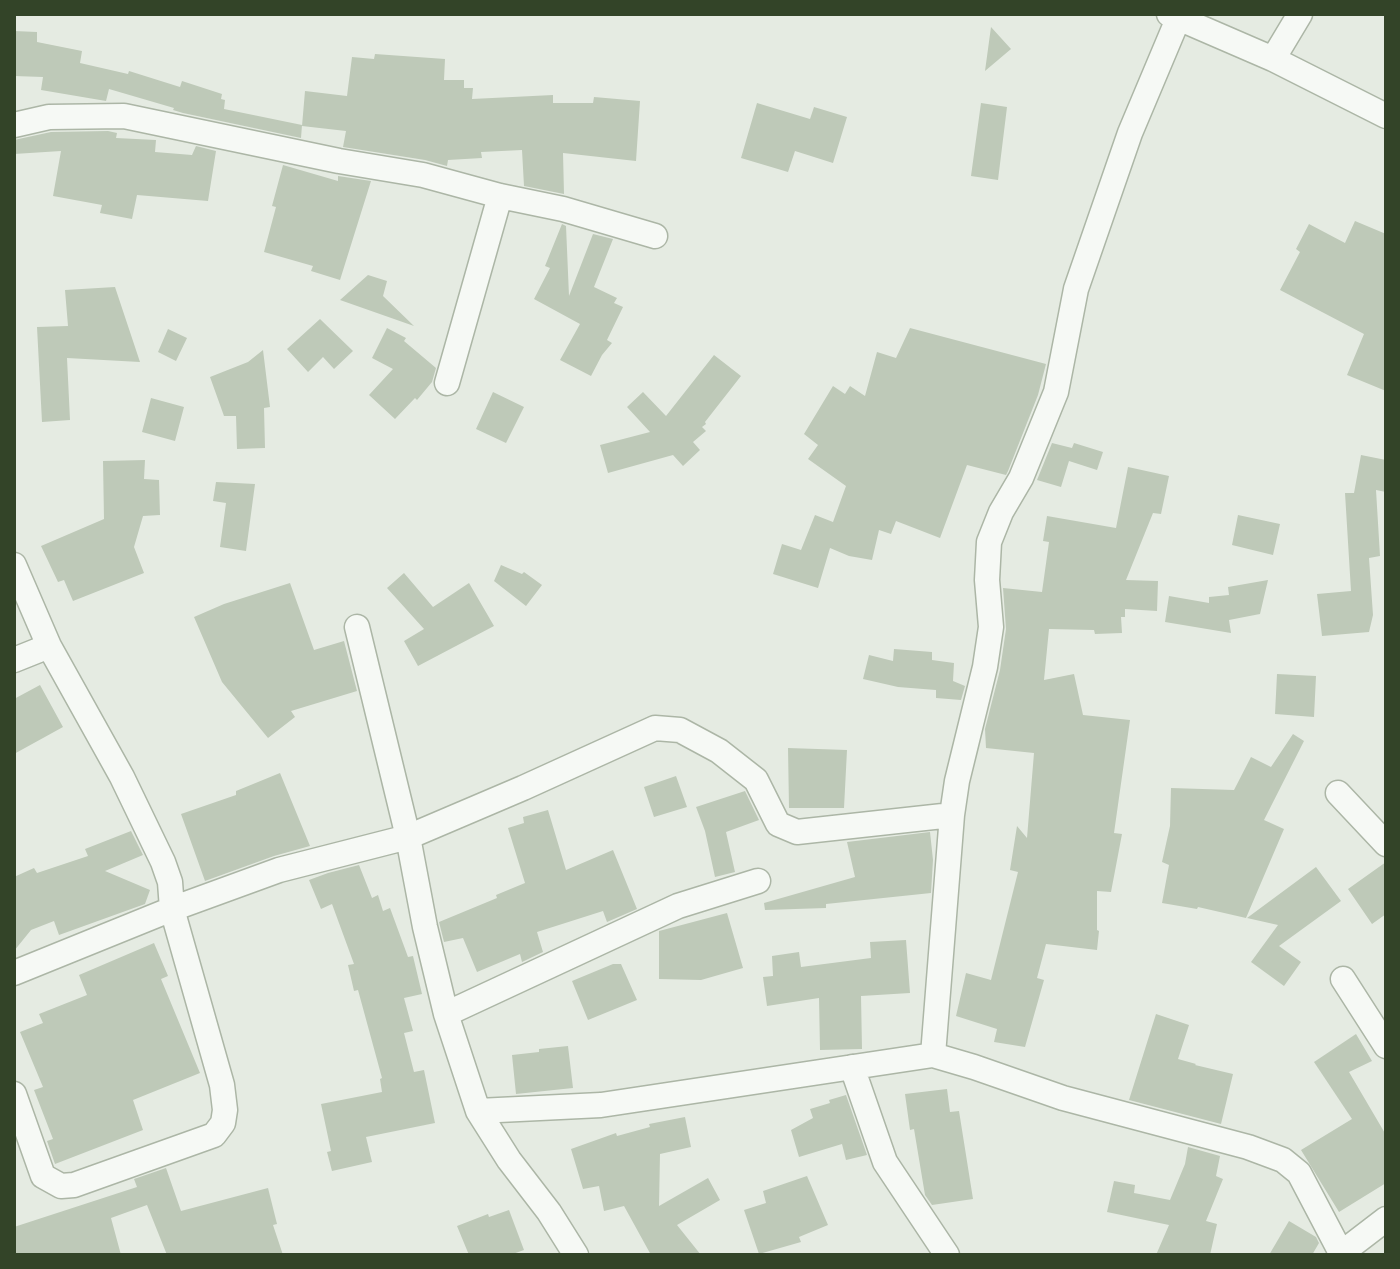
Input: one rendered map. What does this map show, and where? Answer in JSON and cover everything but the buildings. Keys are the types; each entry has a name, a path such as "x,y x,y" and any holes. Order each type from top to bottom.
{"street":[{"path":"1273,59 1300,14"},
{"path":"933,1055 952,815 991,627 987,580 989,542 1001,512 1021,478 1056,392 1076,289 1174,16 1273,59 1386,116"},
{"path":"14,125 49,117 124,116 339,161 423,175 563,209 655,236"},
{"path":"447,383 500,196"},
{"path":"14,565 49,646 122,777 163,862 170,882 172,909 222,1085 225,1110 223,1123 214,1135 74,1185 61,1186 43,1176 14,1094"},
{"path":"357,627 408,837 446,1014 478,1111 576,1255"},
{"path":"14,660 49,646"},
{"path":"14,973 172,909 279,870 408,837 655,728 680,730 719,751 756,780 778,824 797,832 952,815"},
{"path":"1338,793 1386,844"},
{"path":"446,1014 678,906 758,881"},
{"path":"1343,979 1386,1046"},
{"path":"478,1111 601,1105 933,1055 1063,1098 1248,1147 1283,1160 1299,1173 1340,1254 1386,1219"},
{"path":"852,1067 885,1162 947,1255"}]}
